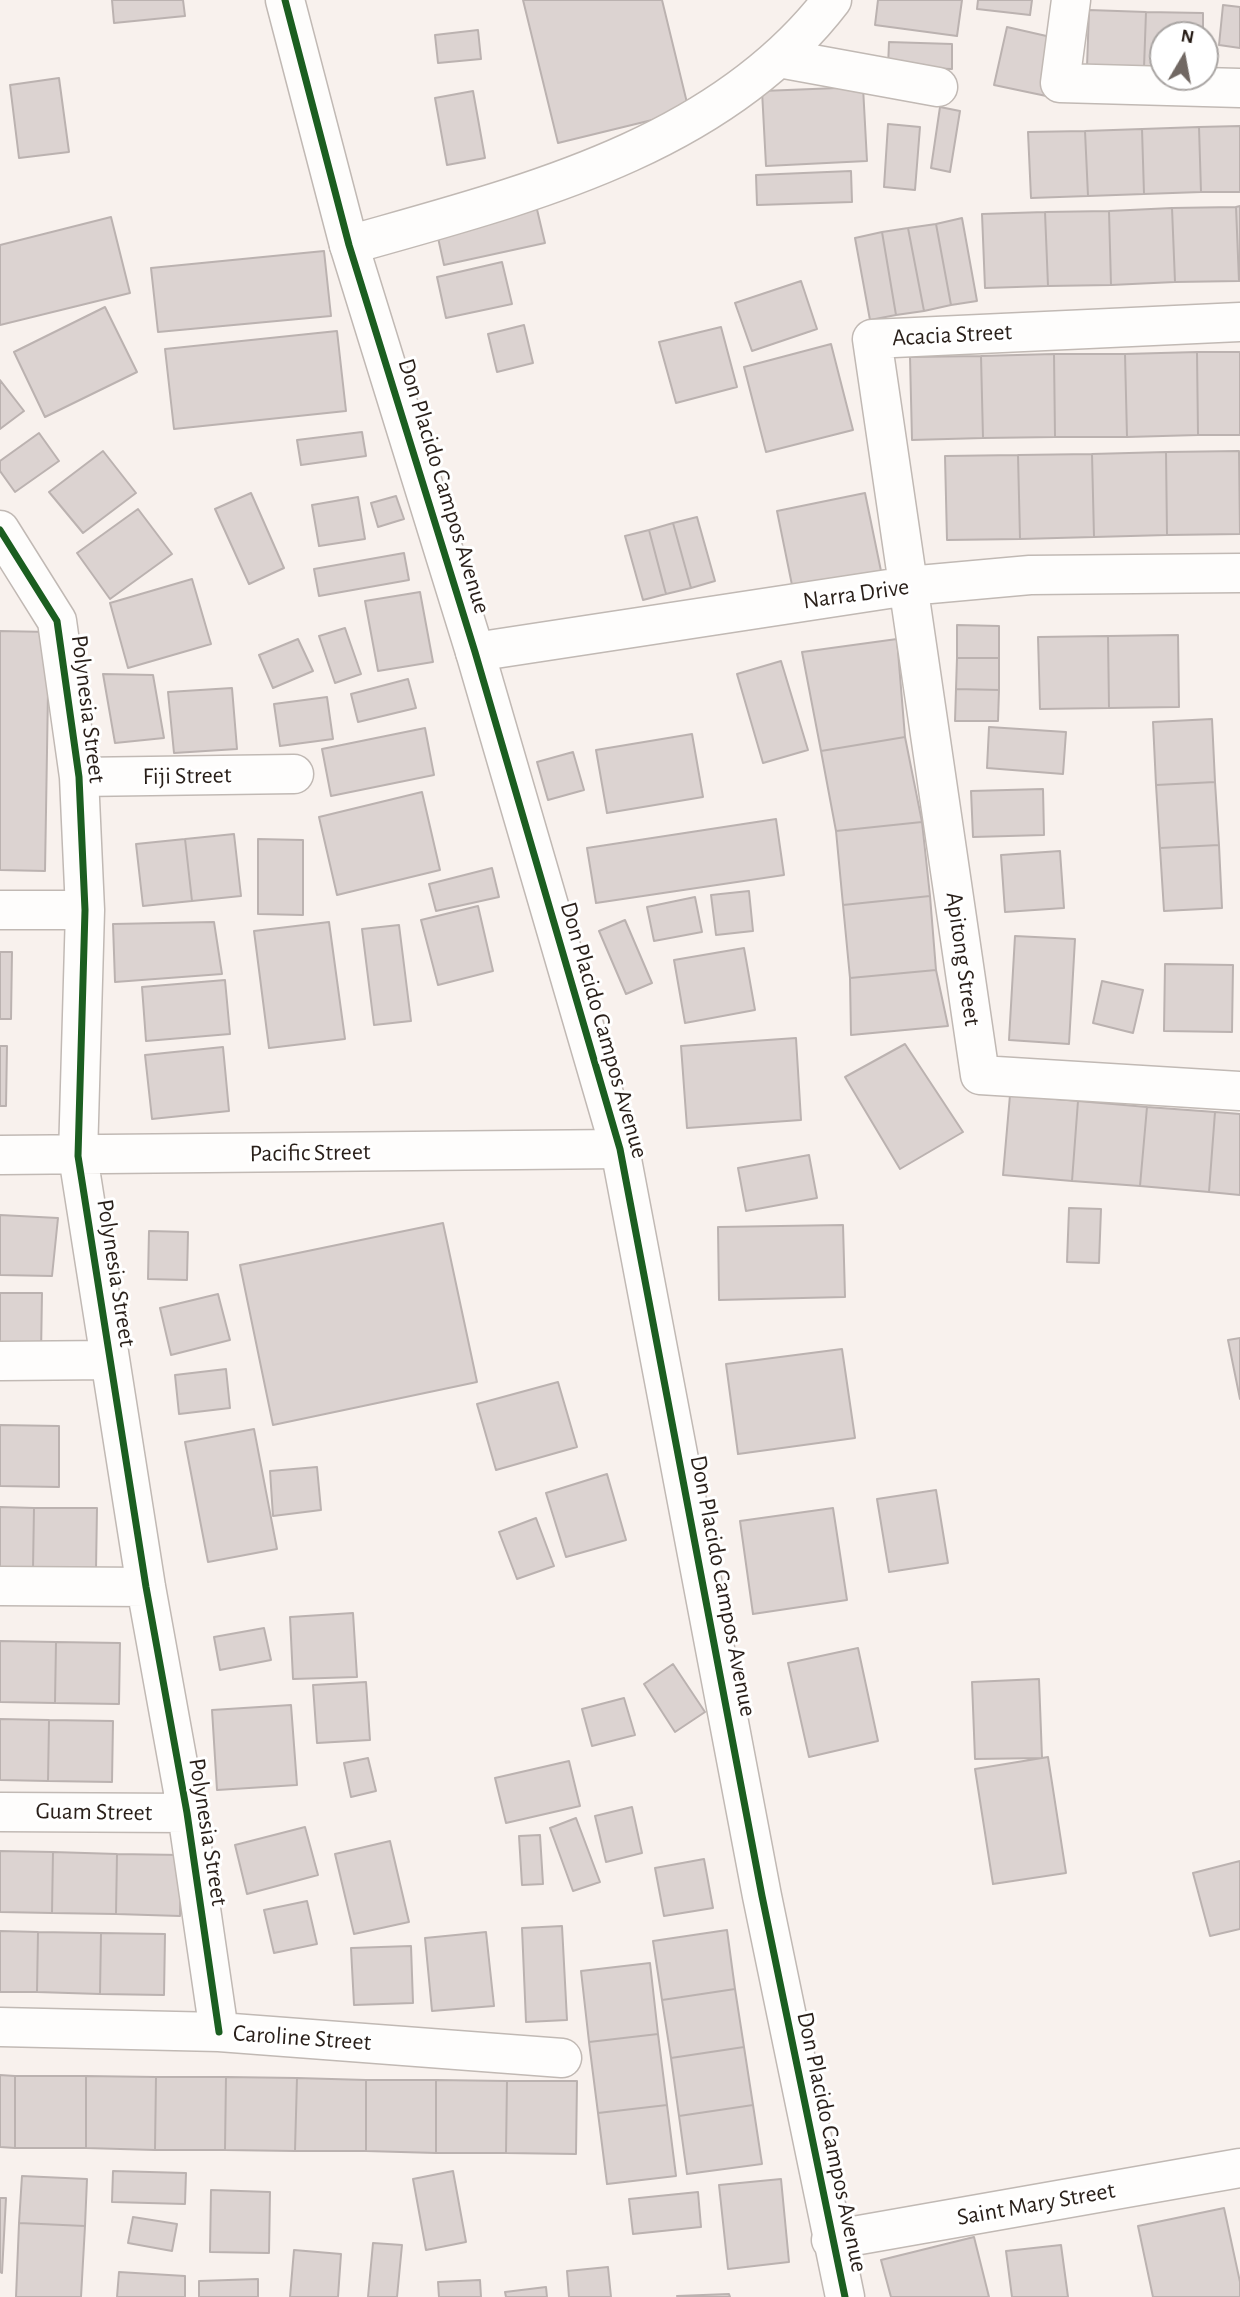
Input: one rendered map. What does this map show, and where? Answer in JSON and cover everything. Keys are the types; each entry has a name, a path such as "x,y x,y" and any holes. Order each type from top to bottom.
{"street":[{"name":"Don Placido Campos Avenue","path":"285,0 349,245 475,652 620,1149 831,2240 845,2297"},
{"path":"349,245 573,178 696,118 805,36 832,0"},
{"path":"1071,0 1060,83 1240,88"},
{"path":"779,58 939,87"},
{"name":"Acacia Street","path":"908,586 872,339 1240,322"},
{"name":"Polynesia Street","path":"0,530 57,621 79,777 85,910 78,1156 146,1587 187,1813 219,2032"},
{"name":"Narra Drive","path":"475,652 908,586 1030,575 1240,573"},
{"name":"Apitong Street","path":"908,586 980,1074 1240,1091"},
{"name":"Fiji Street","path":"79,777 294,774"},
{"path":"0,910 85,910"},
{"name":"Pacific Street","path":"0,1155 620,1149"},
{"path":"0,1361 110,1360"},
{"path":"0,1586 146,1587"},
{"name":"Guam Street","path":"0,1812 187,1813"},
{"name":"Caroline Street","path":"0,2027 219,2032 562,2059"},
{"name":"Saint Mary Street","path":"831,2240 1240,2168"}],"building":[{"path":"112,0 183,0 185,16 114,23"},
{"path":"523,0 662,0 689,111 558,143"},
{"path":"878,0 962,0 957,36 875,25"},
{"path":"978,0 1032,0 1030,15 977,9"},
{"path":"1223,5 1240,7 1240,48 1219,45"},
{"path":"1089,10 1146,12 1144,68 1087,67"},
{"path":"1146,12 1203,13 1203,21 1149,21 1149,68 1144,68"},
{"path":"1007,27 1064,40 1051,97 994,85"},
{"path":"478,30 481,59 438,63 435,35"},
{"path":"889,42 952,44 952,69 888,67"},
{"path":"59,78 69,152 19,158 10,85"},
{"path":"863,87 867,161 766,166 762,91"},
{"path":"473,91 485,158 447,165 435,98"},
{"path":"940,107 960,111 950,172 931,168"},
{"path":"888,124 920,127 915,190 884,187"},
{"path":"1240,126 1240,192 1201,192 1199,127"},
{"path":"1199,127 1201,192 1144,194 1142,129"},
{"path":"1142,129 1144,194 1088,196 1085,131"},
{"path":"1085,131 1088,196 1031,198 1028,132"},
{"path":"851,171 852,202 757,205 756,175"},
{"path":"535,201 545,243 444,265 435,224"},
{"path":"1240,206 1240,281 1239,281 1236,207"},
{"path":"1236,207 1239,281 1175,282 1172,208"},
{"path":"1172,208 1175,282 1111,285 1109,211"},
{"path":"1109,211 1111,285 1048,286 1045,212"},
{"path":"1045,212 1048,286 985,288 982,214"},
{"path":"111,217 130,293 0,325 0,245"},
{"path":"962,218 977,301 951,305 936,224"},
{"path":"936,224 951,305 924,311 908,228"},
{"path":"908,228 924,311 896,315 882,232"},
{"path":"882,232 896,315 870,320 855,238"},
{"path":"324,251 331,316 158,332 151,268"},
{"path":"502,262 512,304 446,318 437,277"},
{"path":"801,281 817,329 752,351 735,303"},
{"path":"105,307 137,372 45,417 14,352"},
{"path":"524,325 533,363 497,372 488,334"},
{"path":"721,327 737,387 676,403 659,342"},
{"path":"337,331 346,411 174,429 165,349"},
{"path":"831,344 853,430 766,452 744,367"},
{"path":"1197,352 1198,435 1127,437 1125,354"},
{"path":"1197,352 1240,352 1240,435 1198,435"},
{"path":"1054,354 1055,437 983,438 981,356"},
{"path":"1054,354 1125,354 1127,437 1055,437"},
{"path":"981,356 983,438 912,440 910,357"},
{"path":"0,380 24,411 0,429"},
{"path":"362,432 366,456 301,465 297,440"},
{"path":"39,433 59,461 15,492 0,471 0,461"},
{"path":"103,451 136,493 83,533 49,492"},
{"path":"1239,451 1240,534 1167,535 1166,452"},
{"path":"1166,452 1167,535 1094,537 1092,454"},
{"path":"1092,454 1094,537 1020,539 1018,455"},
{"path":"1018,455 1020,539 947,540 945,456"},
{"path":"251,493 284,568 249,584 215,509"},
{"path":"865,493 881,571 793,590 777,511"},
{"path":"396,496 404,519 378,527 371,503"},
{"path":"358,497 365,539 319,546 312,505"},
{"path":"138,509 172,554 110,599 77,553"},
{"path":"697,517 715,581 691,588 673,523"},
{"path":"673,523 691,588 666,594 649,530"},
{"path":"649,530 666,594 643,600 625,536"},
{"path":"404,553 409,580 319,596 314,569"},
{"path":"192,579 211,644 128,668 110,603"},
{"path":"420,592 433,662 378,671 365,601"},
{"path":"957,625 999,626 999,658 957,658"},
{"path":"345,628 361,674 335,683 319,636"},
{"path":"0,631 49,632 45,871 0,870"},
{"path":"1178,635 1179,707 1109,708 1108,636"},
{"path":"1108,636 1109,708 1040,709 1038,637"},
{"path":"298,639 313,671 273,688 259,655"},
{"path":"897,639 905,737 821,751 802,652"},
{"path":"957,658 999,658 999,690 956,689"},
{"path":"781,661 808,750 763,763 737,674"},
{"path":"103,674 153,675 164,738 115,743"},
{"path":"408,679 416,708 358,722 351,694"},
{"path":"232,688 237,749 174,753 168,692"},
{"path":"956,689 999,690 998,721 955,721"},
{"path":"327,697 333,739 280,746 274,704"},
{"path":"1212,719 1215,782 1156,785 1153,722"},
{"path":"989,727 1066,732 1063,774 987,768"},
{"path":"425,728 434,775 331,796 322,749"},
{"path":"692,734 703,797 607,813 596,750"},
{"path":"905,737 922,822 836,831 821,751"},
{"path":"573,752 584,790 548,800 537,762"},
{"path":"1215,782 1219,845 1160,848 1156,785"},
{"path":"1043,789 1044,835 973,837 971,791"},
{"path":"422,792 440,870 337,895 319,817"},
{"path":"776,819 784,875 596,903 587,848"},
{"path":"922,822 930,896 843,905 836,831"},
{"path":"234,834 241,896 192,901 185,839"},
{"path":"185,839 192,901 143,906 136,844"},
{"path":"258,839 303,840 303,915 258,914"},
{"path":"1219,845 1222,908 1164,911 1160,848"},
{"path":"1060,851 1064,908 1005,912 1001,855"},
{"path":"492,868 499,897 436,911 429,884"},
{"path":"749,891 753,931 716,935 711,895"},
{"path":"930,896 936,970 850,978 843,905"},
{"path":"695,897 702,932 654,941 647,907"},
{"path":"478,906 493,971 438,985 421,920"},
{"path":"625,920 652,983 626,994 599,931"},
{"path":"214,922 222,974 115,982 113,924"},
{"path":"329,922 345,1039 269,1048 254,931"},
{"path":"399,925 411,1021 374,1025 362,929"},
{"path":"1015,936 1075,939 1069,1044 1009,1040"},
{"path":"744,948 755,1010 685,1023 674,960"},
{"path":"0,952 12,952 11,1019 0,1019"},
{"path":"1165,964 1233,965 1232,1032 1164,1031"},
{"path":"936,970 948,1026 851,1035 850,978"},
{"path":"225,980 230,1034 146,1041 142,987"},
{"path":"1102,981 1143,990 1133,1033 1093,1023"},
{"path":"796,1038 801,1120 687,1128 681,1046"},
{"path":"905,1044 963,1132 900,1169 845,1077"},
{"path":"0,1046 7,1046 6,1106 0,1106"},
{"path":"223,1047 229,1111 152,1119 145,1055"},
{"path":"1010,1095 1078,1101 1072,1181 1003,1175"},
{"path":"1078,1101 1147,1107 1140,1186 1072,1181"},
{"path":"1147,1107 1215,1112 1209,1192 1140,1186"},
{"path":"1215,1112 1240,1114 1240,1195 1209,1192"},
{"path":"809,1155 817,1198 746,1211 738,1168"},
{"path":"1069,1208 1101,1209 1099,1263 1067,1262"},
{"path":"0,1215 58,1218 52,1276 0,1275"},
{"path":"443,1223 477,1382 273,1425 240,1265"},
{"path":"843,1225 845,1297 719,1300 718,1227"},
{"path":"149,1231 188,1232 187,1280 148,1279"},
{"path":"0,1293 42,1293 41,1355 0,1354"},
{"path":"218,1294 230,1340 171,1355 160,1308"},
{"path":"1240,1338 1240,1399 1228,1340"},
{"path":"842,1349 855,1438 738,1454 726,1364"},
{"path":"226,1369 230,1408 179,1414 175,1375"},
{"path":"558,1382 577,1447 496,1470 477,1404"},
{"path":"0,1425 59,1426 59,1487 0,1486"},
{"path":"254,1429 277,1549 208,1562 185,1442"},
{"path":"317,1467 321,1510 273,1516 270,1471"},
{"path":"607,1474 626,1540 566,1557 546,1493"},
{"path":"936,1490 948,1563 889,1572 877,1499"},
{"path":"0,1507 34,1508 33,1569 0,1568"},
{"path":"34,1508 97,1508 96,1570 33,1569"},
{"path":"833,1508 847,1600 753,1614 740,1521"},
{"path":"536,1518 554,1566 517,1579 499,1532"},
{"path":"353,1613 357,1677 293,1679 290,1617"},
{"path":"264,1628 271,1660 220,1670 214,1637"},
{"path":"0,1641 56,1642 55,1703 0,1702"},
{"path":"56,1642 120,1643 119,1704 55,1703"},
{"path":"858,1648 878,1741 809,1757 788,1663"},
{"path":"673,1664 705,1712 675,1732 644,1684"},
{"path":"1039,1679 1042,1758 975,1759 972,1682"},
{"path":"366,1682 370,1740 317,1743 313,1685"},
{"path":"624,1698 635,1735 592,1746 582,1709"},
{"path":"291,1705 297,1785 217,1790 212,1710"},
{"path":"0,1719 49,1720 48,1781 0,1780"},
{"path":"49,1720 113,1721 112,1782 48,1781"},
{"path":"1048,1757 1066,1873 993,1884 975,1769"},
{"path":"368,1758 376,1791 351,1797 344,1763"},
{"path":"569,1761 580,1806 506,1823 495,1778"},
{"path":"632,1807 642,1853 606,1862 595,1816"},
{"path":"576,1818 600,1882 573,1891 550,1828"},
{"path":"305,1827 318,1875 247,1894 235,1845"},
{"path":"540,1835 543,1884 522,1885 519,1836"},
{"path":"390,1841 409,1922 354,1934 335,1854"},
{"path":"0,1851 53,1852 52,1913 0,1912"},
{"path":"53,1852 117,1854 116,1914 52,1913"},
{"path":"117,1854 181,1855 180,1916 116,1914"},
{"path":"704,1859 713,1908 664,1916 655,1868"},
{"path":"1240,1861 1240,1929 1210,1936 1193,1873"},
{"path":"307,1901 317,1944 274,1953 264,1910"},
{"path":"562,1926 567,2020 526,2022 522,1928"},
{"path":"727,1930 735,1989 662,2000 653,1941"},
{"path":"0,1931 38,1932 37,1992 0,1992"},
{"path":"38,1932 101,1933 100,1994 37,1992"},
{"path":"486,1932 494,2006 432,2011 425,1938"},
{"path":"101,1933 165,1934 164,1995 100,1994"},
{"path":"411,1946 413,2003 354,2005 351,1948"},
{"path":"650,1963 658,2034 589,2042 581,1971"},
{"path":"735,1989 744,2047 671,2058 662,2000"},
{"path":"658,2034 667,2105 598,2113 589,2042"},
{"path":"744,2047 753,2105 679,2116 671,2058"},
{"path":"0,2075 15,2076 15,2148 0,2147"},
{"path":"15,2076 86,2076 86,2148 15,2148"},
{"path":"86,2076 156,2077 155,2150 86,2148"},
{"path":"156,2077 226,2077 225,2150 155,2150"},
{"path":"226,2077 297,2078 295,2151 225,2150"},
{"path":"297,2078 366,2080 366,2151 295,2151"},
{"path":"366,2080 436,2080 436,2153 366,2151"},
{"path":"436,2080 507,2081 506,2153 436,2153"},
{"path":"507,2081 577,2081 576,2154 506,2153"},
{"path":"667,2105 676,2176 607,2184 598,2113"},
{"path":"753,2105 762,2164 687,2174 679,2116"},
{"path":"113,2171 186,2173 185,2204 112,2202"},
{"path":"453,2171 466,2242 426,2250 413,2179"},
{"path":"22,2176 87,2179 85,2226 19,2223"},
{"path":"781,2179 789,2262 728,2269 719,2185"},
{"path":"211,2190 270,2192 269,2253 210,2252"},
{"path":"698,2192 701,2227 633,2234 629,2199"},
{"path":"0,2198 6,2198 2,2273 0,2272"},
{"path":"1224,2208 1240,2282 1240,2297 1153,2297 1138,2226"},
{"path":"133,2217 177,2224 172,2251 128,2243"},
{"path":"19,2223 85,2226 81,2297 16,2297"},
{"path":"974,2237 989,2297 891,2297 881,2260"},
{"path":"373,2243 402,2245 397,2297 368,2297"},
{"path":"1061,2245 1068,2297 1012,2297 1006,2251"},
{"path":"294,2250 341,2254 338,2297 290,2297"},
{"path":"608,2267 611,2297 569,2297 567,2271"},
{"path":"119,2272 185,2276 185,2297 117,2297"},
{"path":"258,2279 258,2297 199,2297 199,2281"},
{"path":"480,2280 481,2297 439,2297 438,2282"},
{"path":"546,2287 547,2297 506,2297 505,2292"},
{"path":"729,2294 730,2297 677,2296"}],"cycle path":[{"path":"285,0 349,245 475,652 620,1149 762,1896 845,2297"},
{"path":"0,530 57,621 79,777 85,910 78,1156 146,1587 187,1813 219,2032"}]}
